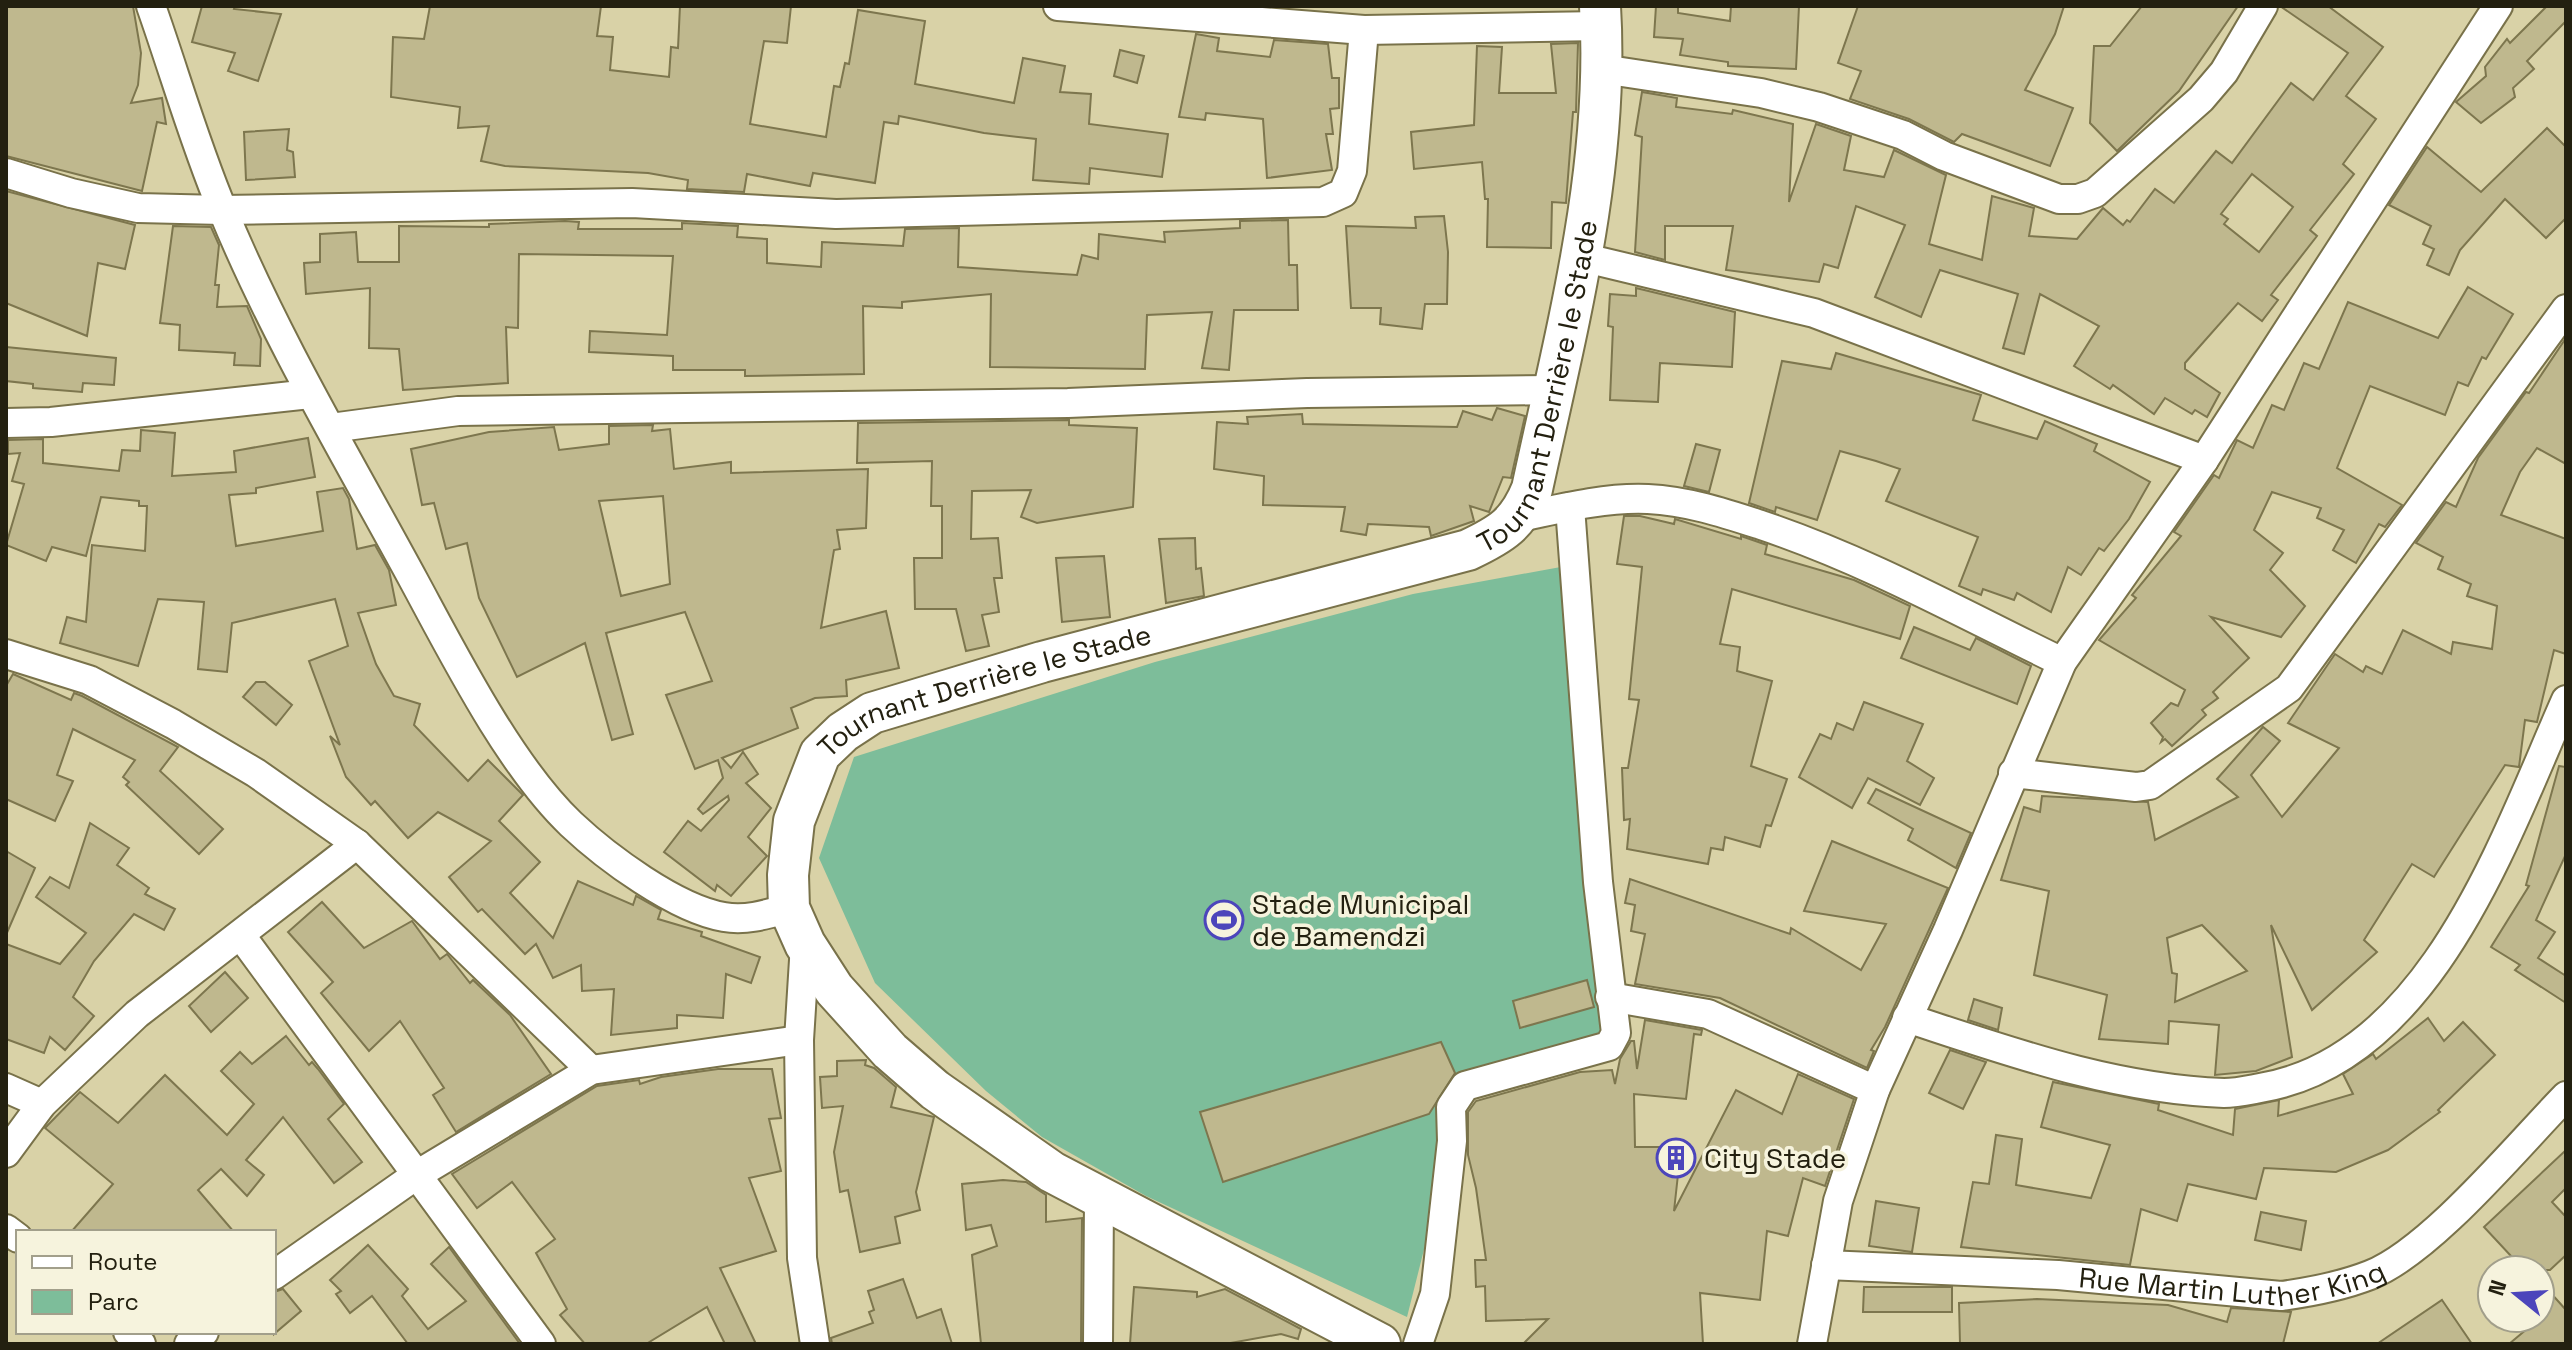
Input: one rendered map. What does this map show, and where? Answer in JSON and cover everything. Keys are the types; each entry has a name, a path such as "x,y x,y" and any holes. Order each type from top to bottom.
{"street":[{"path":"151,6 222,210 310,394 463,672 524,765 570,823 625,867 687,904 724,917 759,917 789,908"},
{"path":"1058,6 1364,30 1600,16"},
{"path":"1602,69 1761,93 1819,107 1903,135 1944,156 2059,199 2078,199 2095,193 2201,99 2224,72 2263,6"},
{"path":"1812,1344 1848,1165 1875,1090 1948,930 2062,662 2204,460 2498,6"},
{"name":"Tournant Derrière le Stade","path":"1380,1344 1099,1199 991,1132 890,1051 834,989 805,944 789,908 788,875 794,821 820,754 843,732 872,713 1042,662 1468,550 1521,517 1532,489 1555,390 1581,257 1602,69 1600,16"},
{"path":"6,173 71,193 138,208 222,210 632,203 836,214 1323,202 1343,193 1352,171 1364,30"},
{"path":"1581,257 1814,313 2204,460"},
{"path":"2013,773 2136,787 2150,785 2279,698 2566,309"},
{"path":"331,428 458,411 1052,403 1307,393 1555,390"},
{"path":"6,423 51,422 310,394"},
{"path":"1521,517 1570,507 1645,499 1683,502 1824,546 2062,662"},
{"path":"1418,1344 1435,1294 1452,1141 1451,1107 1456,1097 1465,1086 1609,1046 1616,1033 1598,882 1570,507"},
{"path":"6,654 89,680 173,724 256,773 357,844 591,1070"},
{"path":"1907,1018 2059,1068 2154,1086 2227,1093 2290,1083 2334,1062 2385,1023 2463,922 2491,868 2566,700"},
{"path":"6,1153 42,1104 137,1014 187,973 242,937 357,844"},
{"path":"242,937 541,1344"},
{"path":"805,944 799,1040 802,1258 815,1344"},
{"path":"1610,997 1708,1014 1875,1090"},
{"path":"276,1274 415,1176 591,1070 799,1040"},
{"path":"6,1088 42,1104"},
{"name":"Rue Martin Luther King","path":"1826,1265 2058,1275 2281,1296 2311,1292 2372,1274 2429,1237 2566,1096"},
{"path":"1098,1344 1099,1199"}],"green space":[{"name":"Stade Municipal de Bamendzi","path":"1577,564 1610,1036 1468,1075 1407,1317 1146,1196 1042,1137 986,1091 875,983 819,858 854,757 1155,662 1413,594"}],"building":[{"path":"6,6 133,6 141,53 138,85 131,103 162,98 166,124 157,122 142,191 6,156"},
{"path":"202,6 235,6 234,9 281,14 258,81 228,71 235,53 192,42"},
{"path":"430,6 601,6 597,36 613,37 610,70 669,77 671,47 678,48 680,6 791,6 787,43 764,41 750,124 826,137 834,86 840,87 845,63 849,64 858,10 925,21 915,84 1014,103 1023,58 1065,66 1060,92 1091,94 1089,124 1168,134 1162,177 1090,168 1089,184 1033,180 1036,139 984,133 899,116 898,124 884,122 875,183 813,173 810,186 747,174 744,192 687,189 688,180 648,173 505,166 481,161 489,126 458,128 460,107 391,97 393,37 424,39"},
{"path":"1656,6 1678,6 1678,13 1730,21 1731,6 1799,6 1796,69 1728,66 1728,62 1680,55 1683,39 1654,37"},
{"path":"1858,6 2064,6 2055,34 2025,90 2073,108 2050,166 1962,134 1954,142 1909,119 1850,99 1861,71 1838,63"},
{"path":"2142,6 2238,6 2179,91 2117,151 2090,123 2094,46 2110,46"},
{"path":"2280,6 2328,6 2383,47 2346,96 2376,119 2343,164 2354,174 2310,230 2317,236 2271,295 2278,300 2262,321 2238,303 2185,363 2185,369 2220,393 2207,417 2195,410 2192,414 2165,398 2154,414 2113,385 2110,389 2074,366 2099,326 2040,294 2024,354 2003,348 2018,294 1940,270 1921,317 1875,297 1905,225 1856,206 1838,268 1824,264 1819,282 1726,270 1733,226 1665,226 1665,260 1635,252 1642,137 1635,135 1642,92 1677,98 1676,107 1732,114 1733,110 1793,124 1789,202 1816,124 1851,136 1844,170 1884,177 1894,150 1946,175 1929,244 1982,260 1992,196 2034,208 2029,236 2077,239 2103,208 2123,225 2127,220 2130,222 2155,189 2174,203 2216,151 2232,163 2291,83 2313,100 2348,53","holes":["2252,174 2293,207 2259,252 2224,224 2228,219 2221,214"]},
{"path":"2547,6 2566,6 2566,21 2527,61 2534,69 2513,88 2515,97 2481,123 2456,102 2486,76 2485,67 2507,39 2510,43"},
{"path":"1196,34 1219,38 1217,51 1270,57 1274,40 1328,44 1332,78 1339,78 1339,108 1330,109 1333,134 1326,134 1332,170 1267,178 1263,119 1206,113 1205,120 1179,117"},
{"path":"1578,43 1576,112 1573,112 1566,203 1552,202 1551,248 1487,247 1488,199 1485,199 1482,162 1414,169 1411,132 1474,125 1477,46 1502,47 1499,93 1556,93 1551,44"},
{"path":"1120,50 1144,56 1137,83 1114,76"},
{"path":"2547,128 2566,147 2566,218 2546,238 2505,199 2460,250 2449,275 2427,265 2434,249 2423,244 2431,226 2389,205 2427,147 2481,192"},
{"path":"289,129 287,150 293,152 295,177 246,180 244,132"},
{"path":"6,191 135,225 125,269 98,263 87,336 6,303"},
{"path":"1444,216 1448,252 1447,304 1425,304 1422,329 1380,324 1381,308 1351,308 1346,226 1416,228 1415,217"},
{"path":"1288,220 1289,265 1297,265 1298,310 1234,310 1229,370 1202,368 1212,312 1147,315 1145,369 990,367 991,294 902,302 902,308 863,306 864,374 745,376 745,370 673,370 673,356 589,352 590,331 667,335 673,256 519,254 518,328 506,327 508,383 403,390 399,349 369,348 370,288 306,294 304,263 320,262 320,234 356,232 358,262 399,262 399,226 489,227 489,224 565,221 579,222 578,229 682,229 682,223 738,226 737,237 767,239 767,263 821,267 822,242 903,246 905,229 959,228 958,267 1077,275 1082,255 1098,259 1099,234 1165,242 1164,232 1240,228 1240,221"},
{"path":"173,226 211,227 219,245 215,285 219,285 217,307 247,306 261,339 260,366 234,365 235,353 179,350 180,325 160,323"},
{"path":"2468,287 2513,314 2486,359 2482,357 2468,386 2458,382 2445,415 2370,386 2337,468 2402,505 2385,527 2379,524 2356,563 2333,550 2344,530 2317,518 2321,508 2272,492 2254,530 2283,553 2270,570 2305,606 2281,637 2211,617 2249,658 2213,692 2218,698 2202,710 2206,715 2172,746 2165,739 2161,742 2163,737 2151,723 2171,703 2178,706 2185,690 2099,640 2136,598 2132,595 2181,536 2174,532 2214,475 2219,478 2237,440 2253,448 2272,405 2284,410 2304,363 2319,369 2348,302 2438,338"},
{"path":"1636,288 1735,312 1732,367 1660,363 1658,402 1610,400 1613,327 1608,326 1610,294 1636,296"},
{"path":"2566,338 2566,464 2537,448 2520,472 2501,515 2566,539 2566,654 2554,650 2537,722 2525,720 2519,767 2505,765 2434,877 2412,864 2364,940 2377,952 2312,1010 2271,925 2292,1057 2256,1071 2215,1075 2219,1025 2169,1021 2168,1044 2099,1039 2107,995 2034,975 2049,891 2001,880 2024,807 2040,812 2042,796 2148,802 2155,840 2238,797 2217,779 2263,727 2280,741 2251,775 2282,817 2339,748 2288,723 2335,654 2363,672 2366,666 2382,674 2403,630 2451,654 2453,642 2492,649 2497,606 2467,596 2471,584 2438,569 2443,557 2416,543 2446,502 2456,507 2478,458 2526,392 2529,393","holes":["2202,925 2247,971 2175,1002 2177,974 2172,973 2167,938"]},
{"path":"6,347 116,358 114,385 83,383 82,392 33,388 33,384 6,381"},
{"path":"1836,353 1981,395 1973,420 2037,439 2045,421 2097,444 2094,451 2150,482 2129,519 2104,551 2099,548 2081,575 2068,567 2051,612 2017,593 2014,600 1983,589 1981,595 1959,586 1978,537 1886,501 1900,469 1840,451 1817,520 1776,507 1775,512 1749,503 1782,361 1831,369"},
{"path":"1497,408 1525,416 1511,478 1503,477 1489,512 1470,506 1474,521 1431,536 1429,527 1368,524 1366,535 1341,531 1345,507 1263,505 1264,476 1214,469 1217,422 1248,424 1247,417 1302,414 1303,424 1457,427 1463,411 1492,420"},
{"path":"1069,420 1069,425 1137,428 1133,507 1037,523 1021,517 1031,490 972,491 971,539 998,538 1002,578 994,578 999,612 982,615 989,646 966,651 956,609 915,609 914,558 942,558 942,506 931,506 932,461 857,463 858,423"},
{"path":"653,425 652,431 670,429 674,469 731,462 731,473 868,469 866,528 837,530 840,549 834,550 821,628 886,611 899,668 846,680 847,696 815,698 791,708 798,728 722,758 731,768 743,752 758,774 746,783 771,808 748,837 767,856 731,896 717,885 715,891 664,852 688,821 701,831 729,800 728,796 703,814 698,809 723,778 718,760 695,769 666,695 712,681 685,612 606,633 633,734 612,740 585,643 517,677 479,598 467,543 446,549 434,503 422,505 411,449 489,432 554,427 559,450 609,444 609,426","holes":["663,496 670,584 621,596 599,501"]},
{"path":"141,430 175,433 172,476 236,472 234,451 308,438 315,477 256,488 256,493 229,495 236,546 323,531 317,492 343,488 349,499 357,549 375,545 389,570 396,605 358,613 376,664 394,696 420,704 414,725 468,781 488,760 523,795 499,821 540,862 510,893 553,938 578,881 633,905 636,896 661,910 658,919 702,932 701,936 760,957 751,983 726,974 723,1018 677,1015 677,1028 611,1035 614,989 582,991 581,965 553,978 536,944 525,954 482,909 478,912 449,877 491,841 438,812 408,838 375,801 371,805 346,777 330,736 340,745 309,661 348,646 335,599 232,623 227,672 198,669 204,602 158,599 138,666 60,643 67,617 86,622 92,545 145,551 147,506 139,506 139,501 101,497 86,556 52,547 46,561 6,545 24,484 12,481 20,453 8,454 8,440 43,439 43,463 119,471 122,450 140,451"},
{"path":"1696,444 1720,450 1709,492 1684,486"},
{"path":"1624,516 1640,516 1674,524 1675,519 1741,539 1741,536 1767,545 1765,554 1854,580 1910,606 1900,639 1732,589 1720,644 1740,647 1737,671 1772,681 1751,766 1787,779 1771,826 1766,825 1760,847 1725,837 1723,850 1711,848 1708,864 1627,849 1630,819 1624,820 1622,768 1628,768 1639,700 1629,699 1642,567 1617,564"},
{"path":"1195,538 1196,569 1201,568 1204,596 1166,603 1159,539"},
{"path":"1104,556 1110,617 1062,622 1056,558"},
{"path":"1914,627 1970,650 1976,638 2031,666 2017,704 1901,658"},
{"path":"13,674 71,700 74,693 82,696 178,747 160,771 223,829 199,854 126,785 129,782 123,777 135,760 73,729 57,775 73,781 55,821 6,799 6,686"},
{"path":"256,682 265,682 292,705 276,725 243,697"},
{"path":"1864,702 1923,724 1907,761 1934,778 1920,805 1868,778 1852,808 1799,777 1820,734 1831,739 1837,723 1853,730"},
{"path":"2559,766 2566,767 2566,854 2536,920 2555,932 2538,958 2566,976 2566,1003 2515,970 2520,965 2491,947 2529,886 2526,885"},
{"path":"1876,789 1971,833 1956,868 1908,840 1913,829 1868,803"},
{"path":"90,823 129,848 117,865 149,888 145,894 175,909 164,930 134,914 94,961 73,997 94,1016 65,1050 50,1037 44,1053 6,1039 6,944 60,964 86,933 36,897 50,877 69,888"},
{"path":"1832,841 1948,888 1885,1027 1871,1050 1874,1051 1867,1068 1720,998 1635,984 1645,934 1631,931 1635,905 1625,903 1630,879 1790,934 1791,928 1861,970 1886,924 1804,911"},
{"path":"6,851 35,868 6,935"},
{"path":"322,902 364,948 412,921 440,959 447,954 470,983 473,980 510,1015 551,1074 456,1132 433,1095 444,1088 400,1021 369,1051 321,993 333,982 288,932"},
{"path":"225,972 248,998 211,1032 189,1006"},
{"path":"1587,980 1594,1007 1520,1028 1513,1001"},
{"path":"1974,999 2002,1008 1998,1030 1968,1020"},
{"path":"2428,1018 2444,1041 2463,1022 2495,1055 2438,1110 2440,1112 2388,1150 2336,1172 2264,1168 2256,1199 2188,1184 2177,1221 2141,1209 2130,1265 1961,1247 1973,1182 1989,1184 1996,1135 2022,1139 2016,1185 2091,1198 2110,1145 2041,1127 2053,1082 2159,1104 2158,1110 2233,1135 2235,1109 2279,1100 2278,1116 2353,1094 2343,1074 2373,1054 2376,1059"},
{"path":"1645,1020 1702,1030 1701,1035 1694,1034 1686,1099 1634,1094 1635,1147 1681,1147 1674,1211 1736,1090 1782,1114 1798,1074 1854,1099 1825,1186 1803,1178 1788,1236 1767,1231 1760,1300 1700,1293 1703,1344 1523,1344 1548,1319 1486,1321 1485,1286 1476,1287 1475,1260 1486,1260 1468,1155 1468,1112 1476,1101 1580,1072 1612,1070 1615,1084 1620,1059 1631,1041 1634,1041 1637,1069"},
{"path":"286,1036 309,1065 312,1062 318,1069 344,1104 328,1119 362,1162 334,1183 283,1117 246,1160 264,1175 247,1196 221,1169 198,1190 232,1230 73,1230 113,1184 45,1128 80,1092 118,1123 165,1075 227,1135 254,1104 221,1071 240,1052 252,1064"},
{"path":"1441,1042 1455,1073 1429,1114 1223,1182 1200,1112"},
{"path":"1950,1050 1986,1062 1963,1109 1929,1093"},
{"path":"866,1060 865,1065 874,1068 896,1087 891,1107 934,1117 916,1192 920,1210 895,1217 900,1243 860,1252 848,1190 840,1192 834,1152 843,1106 822,1108 820,1077 837,1076 837,1061"},
{"path":"718,1069 772,1069 781,1118 769,1119 781,1171 749,1178 776,1251 720,1268 756,1344 725,1344 707,1307 646,1344 585,1344 560,1315 567,1309 536,1253 555,1239 512,1182 477,1208 452,1174 597,1086 639,1080 640,1084 661,1077"},
{"path":"2566,1150 2566,1188 2552,1202 2566,1217 2566,1255 2556,1264 2556,1254 2509,1254 2484,1227"},
{"path":"1003,1180 1026,1182 1046,1195 1046,1222 1082,1218 1081,1344 981,1344 972,1255 997,1246 991,1225 966,1230 962,1184"},
{"path":"1876,1201 1919,1208 1912,1252 1869,1246"},
{"path":"2261,1212 2306,1221 2301,1250 2255,1240"},
{"path":"368,1245 408,1289 402,1296 428,1329 466,1301 431,1264 449,1247 520,1344 408,1344 372,1296 350,1313 336,1294 341,1291 330,1280"},
{"path":"903,1279 917,1318 941,1309 952,1344 832,1344 831,1338 873,1323 869,1312 874,1310 868,1291"},
{"path":"1134,1287 1197,1292 1197,1297 1225,1289 1301,1329 1298,1339 1281,1334 1225,1344 1130,1344"},
{"path":"1864,1287 1952,1287 1952,1312 1863,1312"},
{"path":"283,1289 301,1311 276,1332 276,1291"},
{"path":"2037,1299 2168,1305 2227,1322 2231,1308 2291,1312 2283,1344 1960,1344 1959,1303"},
{"path":"2556,1299 2566,1310 2566,1344 2509,1344 2521,1334 2556,1334"},
{"path":"2442,1300 2472,1344 2377,1344"}],"place":[{"name":"Stade Municipal de Bamendzi","path":"1224,920"},
{"name":"City Stade","path":"1676,1158"}]}
